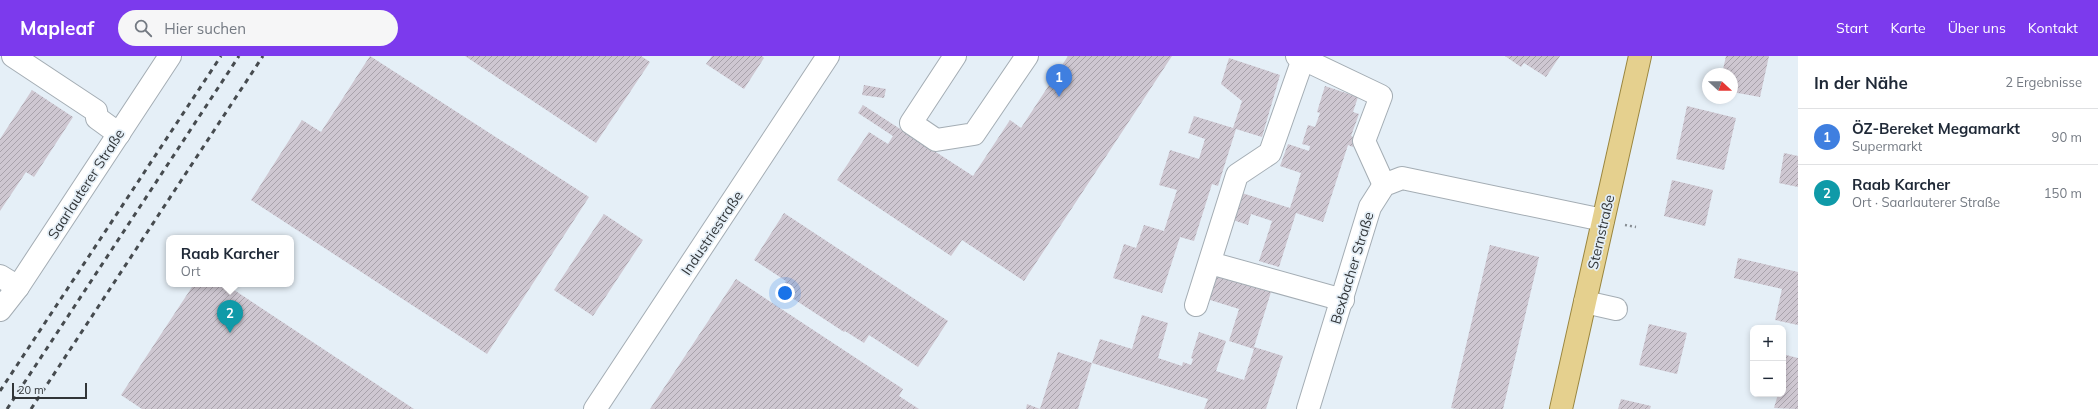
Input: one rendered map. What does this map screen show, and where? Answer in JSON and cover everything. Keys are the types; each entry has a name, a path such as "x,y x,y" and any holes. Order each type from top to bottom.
{"main road":[{"name":"Sternstraße","path":"1561,409 1640,56"}],"street":[{"path":"13,56 96,111 97,118 119,134"},
{"name":"Saarlauterer Straße","path":"0,310 9,282 119,134 170,56"},
{"name":"Industriestraße","path":"595,409 828,56"},
{"path":"955,56 911,123 936,140 974,134 1027,56"},
{"path":"1196,305 1237,175 1270,153 1300,58 1381,96 1364,141 1384,185 1402,178 1604,220"},
{"name":"Bexbacher Straße","path":"1308,409 1370,207 1384,185"},
{"path":"1210,263 1342,300"},
{"path":"1585,302 1616,309"}],"building":[{"path":"370,56 589,197 487,354 251,200 302,120 321,132"},
{"path":"465,56 641,56 650,62 596,143"},
{"path":"712,56 762,56 764,58 744,89 706,64"},
{"path":"1068,56 1172,56 1024,281 962,240 951,256 837,180 869,132 888,144 893,136 858,113 863,105 973,176 1010,120 1021,128"},
{"path":"1505,56 1560,56 1546,77 1524,63 1521,67"},
{"path":"1726,56 1769,56 1760,97 1738,93 1738,68 1723,68"},
{"path":"1229,58 1280,75 1262,137 1236,129 1218,186 1212,184 1194,241 1180,237 1162,293 1113,278 1124,244 1136,248 1144,225 1164,231 1177,190 1159,185 1170,150 1199,159 1205,139 1188,133 1194,116 1233,128 1242,101 1221,84"},
{"path":"864,85 886,89 884,98 862,95"},
{"path":"1325,86 1358,97 1353,112 1359,114 1351,136 1356,138 1353,147 1348,145 1323,222 1296,213 1279,267 1259,261 1272,221 1251,214 1248,225 1233,220 1242,193 1290,208 1301,173 1280,166 1288,144 1309,151 1310,146 1302,144 1308,125 1315,127 1320,113 1317,112"},
{"path":"32,90 73,117 34,177 26,172 0,211 0,139"},
{"path":"1687,106 1736,118 1724,170 1676,159"},
{"path":"1784,153 1798,156 1798,187 1779,183"},
{"path":"1672,180 1713,190 1705,226 1664,216"},
{"path":"784,213 948,321 918,367 869,335 864,343 845,331 844,332 780,290 786,281 754,260"},
{"path":"604,214 643,240 593,316 554,290"},
{"path":"1490,245 1539,257 1503,409 1451,408"},
{"path":"1738,258 1798,272 1798,325 1775,320 1782,289 1734,278"},
{"path":"1215,275 1271,292 1254,347 1283,356 1266,409 1204,409 1208,399 1092,363 1100,339 1132,349 1142,315 1168,323 1158,358 1182,366 1183,362 1191,365 1193,359 1191,358 1199,332 1226,341 1216,371 1244,380 1254,349 1229,341 1239,309 1207,299"},
{"path":"736,279 903,389 899,396 919,409 650,409"},
{"path":"192,287 230,287 414,409 142,409 121,395"},
{"path":"1649,324 1687,333 1677,374 1639,365"},
{"path":"1058,352 1092,363 1078,409 1040,409"},
{"path":"1786,355 1798,358 1798,409 1774,408 1777,397 1786,397"},
{"path":"1621,399 1651,406 1650,409 1618,409"},
{"path":"1027,404 1040,409 1026,409"}],"railway":[{"path":"0,391 221,56"},
{"path":"7,409 239,56"},
{"path":"31,409 263,56"}],"place":[{"name":"ÖZ-Bereket Megamarkt","path":"1059,97"},
{"name":"Raab Karcher","path":"230,333"}]}
